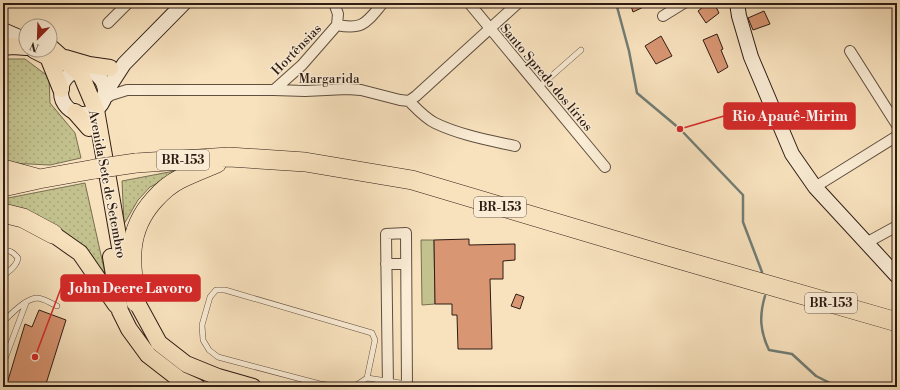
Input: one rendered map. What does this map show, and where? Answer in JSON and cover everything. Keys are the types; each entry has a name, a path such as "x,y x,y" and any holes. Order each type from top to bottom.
{"highway":[{"path":"128,306 132,275 132,248 135,231 148,207 161,192 179,179 229,158"},
{"name":"BR-153","path":"3,187 61,175 136,163 229,158 305,162 412,180 897,322"},
{"path":"3,168 39,179"},
{"path":"3,213 23,218 53,234"}],"main road":[{"path":"3,47 14,46 15,37"},
{"path":"58,56 89,65 117,66"},
{"path":"51,58 61,89"},
{"name":"Avenida Sete de Setembro","path":"55,58 73,73 83,102 94,113 124,270 129,288 129,329 148,355 179,379 197,387"},
{"name":"Avenida Sete de Setembro","path":"53,234 80,253 98,277 128,306 159,343 186,364 218,377 253,387"}],"street":[{"path":"108,23 128,3"},
{"path":"94,113 117,66 184,3"},
{"name":"Hortênsias","path":"274,90 302,65 336,25 338,14 334,3"},
{"name":"Santo Spredo dos lírios","path":"469,3 605,167"},
{"path":"515,146 467,134 434,122 409,101 442,73 518,3"},
{"path":"663,16 684,3"},
{"path":"737,3 739,16 751,57 772,110 792,154 815,187 897,276"},
{"path":"336,25 350,28 359,26 368,20 382,4"},
{"path":"850,50 897,125"},
{"path":"93,73 117,66"},
{"path":"87,70 102,81 105,90 94,113 71,110 65,105 61,89 64,81 73,73 87,70"},
{"name":"Margarida","path":"94,113 111,95 127,90 274,90 305,92 348,88 409,101"},
{"path":"815,187 897,136"},
{"path":"3,222 18,223 53,234"},
{"path":"866,243 897,226"},
{"path":"388,385 386,234 406,233 407,386"},
{"path":"386,264 406,264"}],"lane":[{"path":"539,87 582,50"},
{"path":"3,251 8,250 18,258 14,267 3,276"},
{"path":"343,387 320,384 218,357 209,350 203,340 202,325 210,296 216,290 225,290 372,333 375,340 367,378 352,387"},
{"path":"3,322 26,303 36,298 46,300 56,306"},
{"path":"3,364 26,303"},
{"path":"367,378 388,385 407,386"}],"shaded area":[{"path":"3,59 25,59 49,77 50,103 75,133 81,158 50,165 9,163 3,161"},
{"path":"185,169 150,187 138,200 124,224 122,181"},
{"path":"85,183 105,273 67,236 3,206 3,199"},
{"path":"421,240 434,240 435,304 422,305"}],"building":[{"path":"630,3 652,3 633,12"},
{"path":"708,3 714,3 719,13 706,23 698,11"},
{"path":"764,11 770,24 753,30 748,18"},
{"path":"717,34 723,49 721,50 728,67 718,73 703,40"},
{"path":"661,36 672,56 656,64 645,46"},
{"path":"469,239 469,245 515,244 515,260 503,261 503,279 490,279 492,349 458,349 457,315 452,315 452,304 435,304 434,240"},
{"path":"516,294 524,297 520,309 511,306"},
{"path":"39,310 66,320 45,387 6,387 25,324 32,327"}],"waterway":[{"path":"616,3 629,51 637,93 680,129 743,195 743,222 762,272"},
{"path":"765,296 761,323 769,350 792,354 816,376 838,387"}],"place":[{"name":"Rio Apauê-Mirim","path":"680,129"},
{"name":"John Deere Lavoro","path":"35,357"}]}
